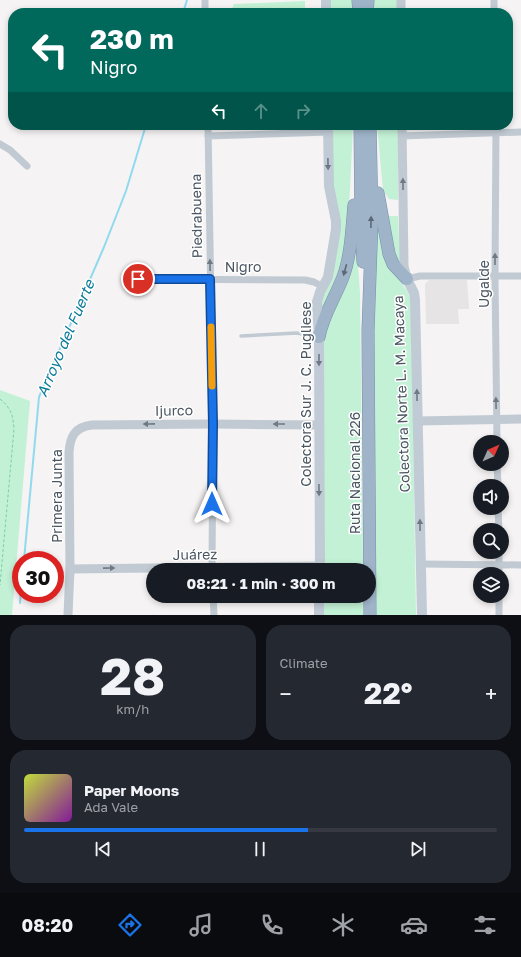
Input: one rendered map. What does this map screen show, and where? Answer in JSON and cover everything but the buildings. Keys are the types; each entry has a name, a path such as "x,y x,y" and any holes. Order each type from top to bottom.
{"highway":[{"name":"Ruta Nacional 226","path":"361,130 366,148"},
{"name":"Ruta Nacional 226","path":"369,130 366,148 361,220 368,331 370,615"},
{"path":"366,148 389,254 393,264 407,279"},
{"path":"319,337 324,318 343,278 346,266 366,148"}],"main road":[{"name":"Colectora Sur J. C. Pugliese","path":"320,563 318,424 319,337 317,302 330,272 336,229 336,221 329,186 328,130"},
{"name":"Colectora Norte L. M. Macaya","path":"407,279 414,293 415,300 422,615"},
{"path":"319,603 319,615"}],"street":[{"name":"Piedrabuena","path":"208,130 213,424 212,563"},
{"path":"208,136 298,130"},
{"name":"Colectora Norte L. M. Macaya","path":"402,130 404,266 407,279"},
{"path":"402,136 521,132"},
{"name":"Ugalde","path":"496,133 495,277 497,435"},
{"path":"0,144 10,150 27,166"},
{"path":"407,279 420,276 521,276"},
{"name":"Nigro","path":"138,279 305,280 314,282 323,287"},
{"path":"417,421 521,419"},
{"name":"Ijurco","path":"79,429 92,425 318,424"},
{"name":"Primera Junta","path":"68,615 70,569 69,453 71,440 79,429"},
{"path":"499,559 499,566"},
{"path":"421,564 499,566 521,565"},
{"name":"Juárez","path":"70,569 146,569"},
{"path":"213,603 214,615"},
{"path":"499,603 500,615"}],"lane":[{"path":"241,336 297,333 319,337"}],"path":[{"path":"0,399 8,406 13,419 14,429 0,585"}],"shaded area":[{"path":"429,280 467,280 469,309 458,309 459,324 426,324 425,284"}],"green space":[{"path":"331,0 355,0 356,8 331,8"},
{"path":"374,0 397,0 397,8 373,8"},
{"path":"305,1 305,8 232,8 234,4"},
{"path":"331,130 353,130 350,191 344,260 323,310 321,307 325,292 333,278 338,229 333,190"},
{"path":"377,130 398,130 398,200 389,199 383,190"},
{"path":"375,203 391,268 407,291 411,300 416,615 374,615 374,603 376,603 376,563 374,563 373,311"},
{"path":"385,216 398,216 400,263 397,264"},
{"path":"355,223 360,293 363,563 322,563 322,345"},
{"path":"0,390 30,401 17,551 12,551 12,615 0,615"},
{"path":"322,603 363,603 364,615 322,615"}],"waterway":[{"name":"Arroyo del Fuerte","path":"185,8 187,0"},
{"name":"Arroyo del Fuerte","path":"25,551 39,397 104,247 126,191 144,130"}],"slow traffic":[{"path":"211,327 212,386"}],"route":[{"path":"138,279 210,279 213,424 212,504"}]}
